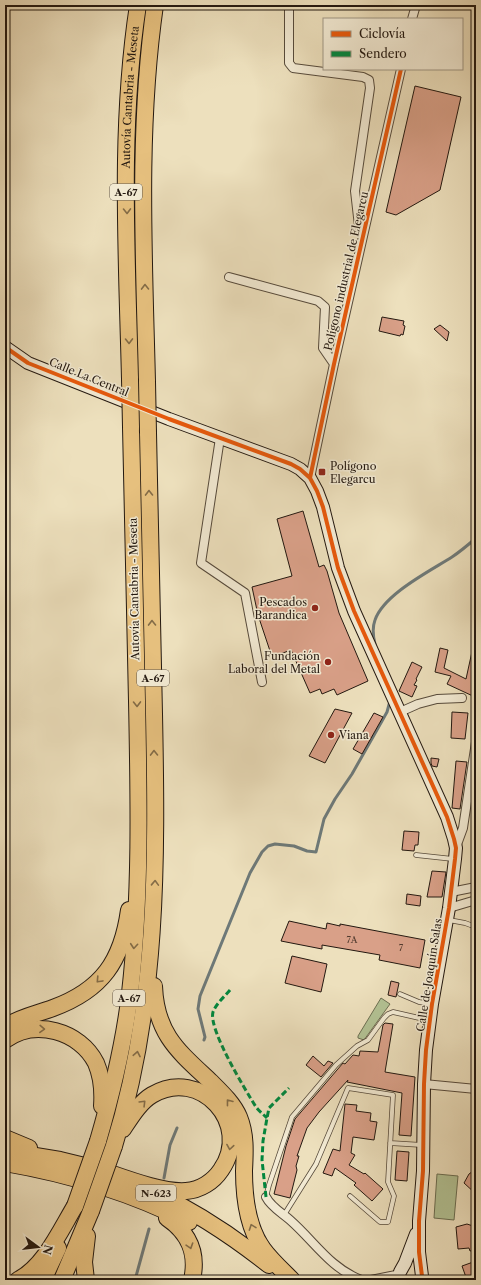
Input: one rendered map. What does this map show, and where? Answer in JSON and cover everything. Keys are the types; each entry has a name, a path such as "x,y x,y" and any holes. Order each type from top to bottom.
{"highway":[{"path":"129,91 133,5"},
{"name":"Autovía Cantabria - Meseta","path":"43,1280 60,1245 98,1142 118,1064 129,995 136,923 139,852 126,174 132,44 138,5"},
{"name":"Autovía Cantabria - Meseta","path":"62,1280 92,1211 114,1146 129,1092 140,1040 149,970 153,922 155,876 155,782 143,167 147,80 155,5"},
{"path":"143,167 153,80 166,5"},
{"path":"5,1027 18,1020 80,996 97,983 109,968 119,949 128,916 139,852"},
{"path":"153,922 154,990 160,1021 168,1037 178,1050 226,1097 239,1116 244,1139 245,1197 250,1220 255,1235 263,1248 292,1280"},
{"path":"5,1040 24,1031 48,1029 69,1036 88,1052 98,1069 102,1084 102,1102 98,1142"},
{"path":"5,1138 27,1147 92,1168 169,1190 182,1191 195,1189 212,1180 222,1169 230,1152 231,1132 224,1114 210,1098 192,1089 174,1087 156,1092 144,1101 133,1114 114,1146"},
{"name":"N-623","path":"5,1151 43,1157 92,1168 163,1196 191,1212 245,1248 288,1280"},
{"name":"N-623","path":"5,1163 58,1174 116,1191 159,1208 192,1224 232,1248 277,1280"},
{"path":"5,1169 58,1174"},
{"path":"116,1191 162,1214 184,1233 189,1242 192,1254 194,1268 192,1280"},
{"path":"18,1280 35,1268 46,1254 75,1206"},
{"path":"86,1280 84,1256 92,1211"}],"street":[{"name":"Polígono industrial de Elegarcu","path":"289,5 290,63 293,68 363,77 369,80 370,88 355,191 359,226 364,230"},
{"path":"412,18 416,5"},
{"name":"Polígono industrial de Elegarcu","path":"310,478 334,364 401,70"},
{"name":"Polígono industrial de Elegarcu","path":"229,277 318,301 325,306 323,348 334,364"},
{"name":"Calle La Central","path":"5,348 28,363 220,438"},
{"path":"262,682 245,593 200,563 220,438 291,464 300,469 310,478 323,507 338,568 354,611 400,712 418,704 437,699 462,698"},
{"name":"Calle de Joaquín Salas","path":"400,712 447,817 455,854"},
{"name":"Calle de Joaquín Salas","path":"423,1278 419,1252 424,1145 424,1084 430,1020 448,913 455,854 463,828 476,742"},
{"path":"451,892 476,886"},
{"path":"448,913 476,900"},
{"path":"424,1084 476,1089"},
{"name":"Calle de Joaquín Salas","path":"266,1197 268,1202 284,1215 338,1267 349,1276 360,1280 396,1276 405,1263 420,1221"},
{"path":"396,1276 405,1270 414,1270 423,1278"}],"lane":[{"path":"416,855 455,854"},
{"path":"448,913 465,923 476,927"},
{"name":"Calle de Joaquín Salas","path":"400,994 419,1002 432,1004"},
{"name":"Calle de Joaquín Salas","path":"266,1197 292,1117 336,1065 357,1046 368,1040 381,1021 388,1014 393,1012 430,1020"},
{"path":"284,1215 316,1164 348,1088 393,1095 388,1182 394,1196 388,1222 380,1222 350,1196"},
{"path":"390,1142 424,1145"}],"green space":[{"path":"381,998 390,1004 364,1040 358,1038 358,1036"},
{"path":"437,1174 458,1176 454,1220 434,1218"}],"building":[{"path":"415,86 461,97 440,190 396,215 386,212"},
{"path":"382,317 404,321 403,325 405,326 403,335 401,334 400,336 379,331"},
{"path":"440,325 449,332 447,341 434,329"},
{"path":"303,511 319,567 324,565 327,571 339,613 368,681 337,695 334,689 322,694 320,689 310,693 291,650 272,657 258,615 252,587 292,576 277,519"},
{"path":"473,647 476,647 475,697 447,684 451,676 435,672 440,648 448,650 444,668 466,679"},
{"path":"412,662 422,667 414,685 417,686 412,697 399,691"},
{"name":"Viana","path":"335,709 352,713 325,763 309,756"},
{"path":"452,712 468,713 465,739 451,738"},
{"path":"374,713 383,717 362,754 353,749"},
{"path":"431,758 439,759 437,767 432,766"},
{"path":"456,761 467,762 460,809 452,808"},
{"path":"404,831 419,832 418,845 415,845 414,851 402,850"},
{"path":"432,871 446,872 442,897 427,897"},
{"path":"407,894 421,896 420,906 406,904"},
{"path":"289,921 326,929 327,923 340,926 340,924 425,940 420,968 379,960 380,955 322,945 322,949 281,941"},
{"path":"292,956 327,964 321,992 285,983"},
{"path":"391,981 399,983 396,997 388,995"},
{"path":"385,1023 393,1024 385,1072 415,1077 411,1136 399,1135 402,1093 347,1082 348,1080 319,1112 307,1128 297,1156 299,1156 296,1166 297,1170 290,1198 274,1194 286,1146 295,1119 343,1063 345,1064 353,1055 359,1056 360,1051 378,1052 383,1025"},
{"path":"313,1056 324,1066 328,1061 333,1063 321,1077 306,1065"},
{"path":"345,1104 357,1105 356,1111 371,1113 370,1121 377,1122 374,1140 353,1137 351,1153 355,1155 349,1165 364,1174 365,1173 383,1189 372,1201 354,1185 356,1183 335,1168 332,1176 323,1173 333,1149 340,1151"},
{"path":"397,1151 409,1152 407,1181 395,1180"},
{"path":"476,1169 476,1194 464,1183 469,1174"},
{"path":"467,1224 476,1227 476,1250 470,1251 469,1248 458,1249 456,1227"},
{"path":"476,1261 476,1280 467,1280 462,1266"}],"waterway":[{"path":"375,644 373,632 374,623 380,610 388,601 420,576 452,557 476,538"},
{"path":"204,1040 205,1037 198,1009 200,996 250,873 262,852 268,846 275,844 294,846 307,851 316,852 324,819 382,721 387,712 390,701"},
{"path":"164,1178 170,1145 177,1128"},
{"path":"135,1280 149,1229"}],"marked path":[{"path":"230,990 214,1009 213,1020 216,1032 244,1088 256,1107 267,1118"},
{"path":"266,1197 262,1160 263,1141 269,1108 289,1088"}],"cycle path":[{"path":"310,478 334,364 401,70"},
{"path":"5,347 28,363 169,419 291,464 300,469 310,478 317,491 323,507 338,568 354,611 447,817 456,848 449,908 432,1004 426,1050 423,1171 419,1221 419,1252 422,1276"}],"place":[{"name":"Polígono Elegarcu","path":"322,472"},
{"name":"Pescados Barandica","path":"315,608"},
{"name":"Fundación Laboral del Metal","path":"328,662"},
{"name":"Viana","path":"331,735"}]}
